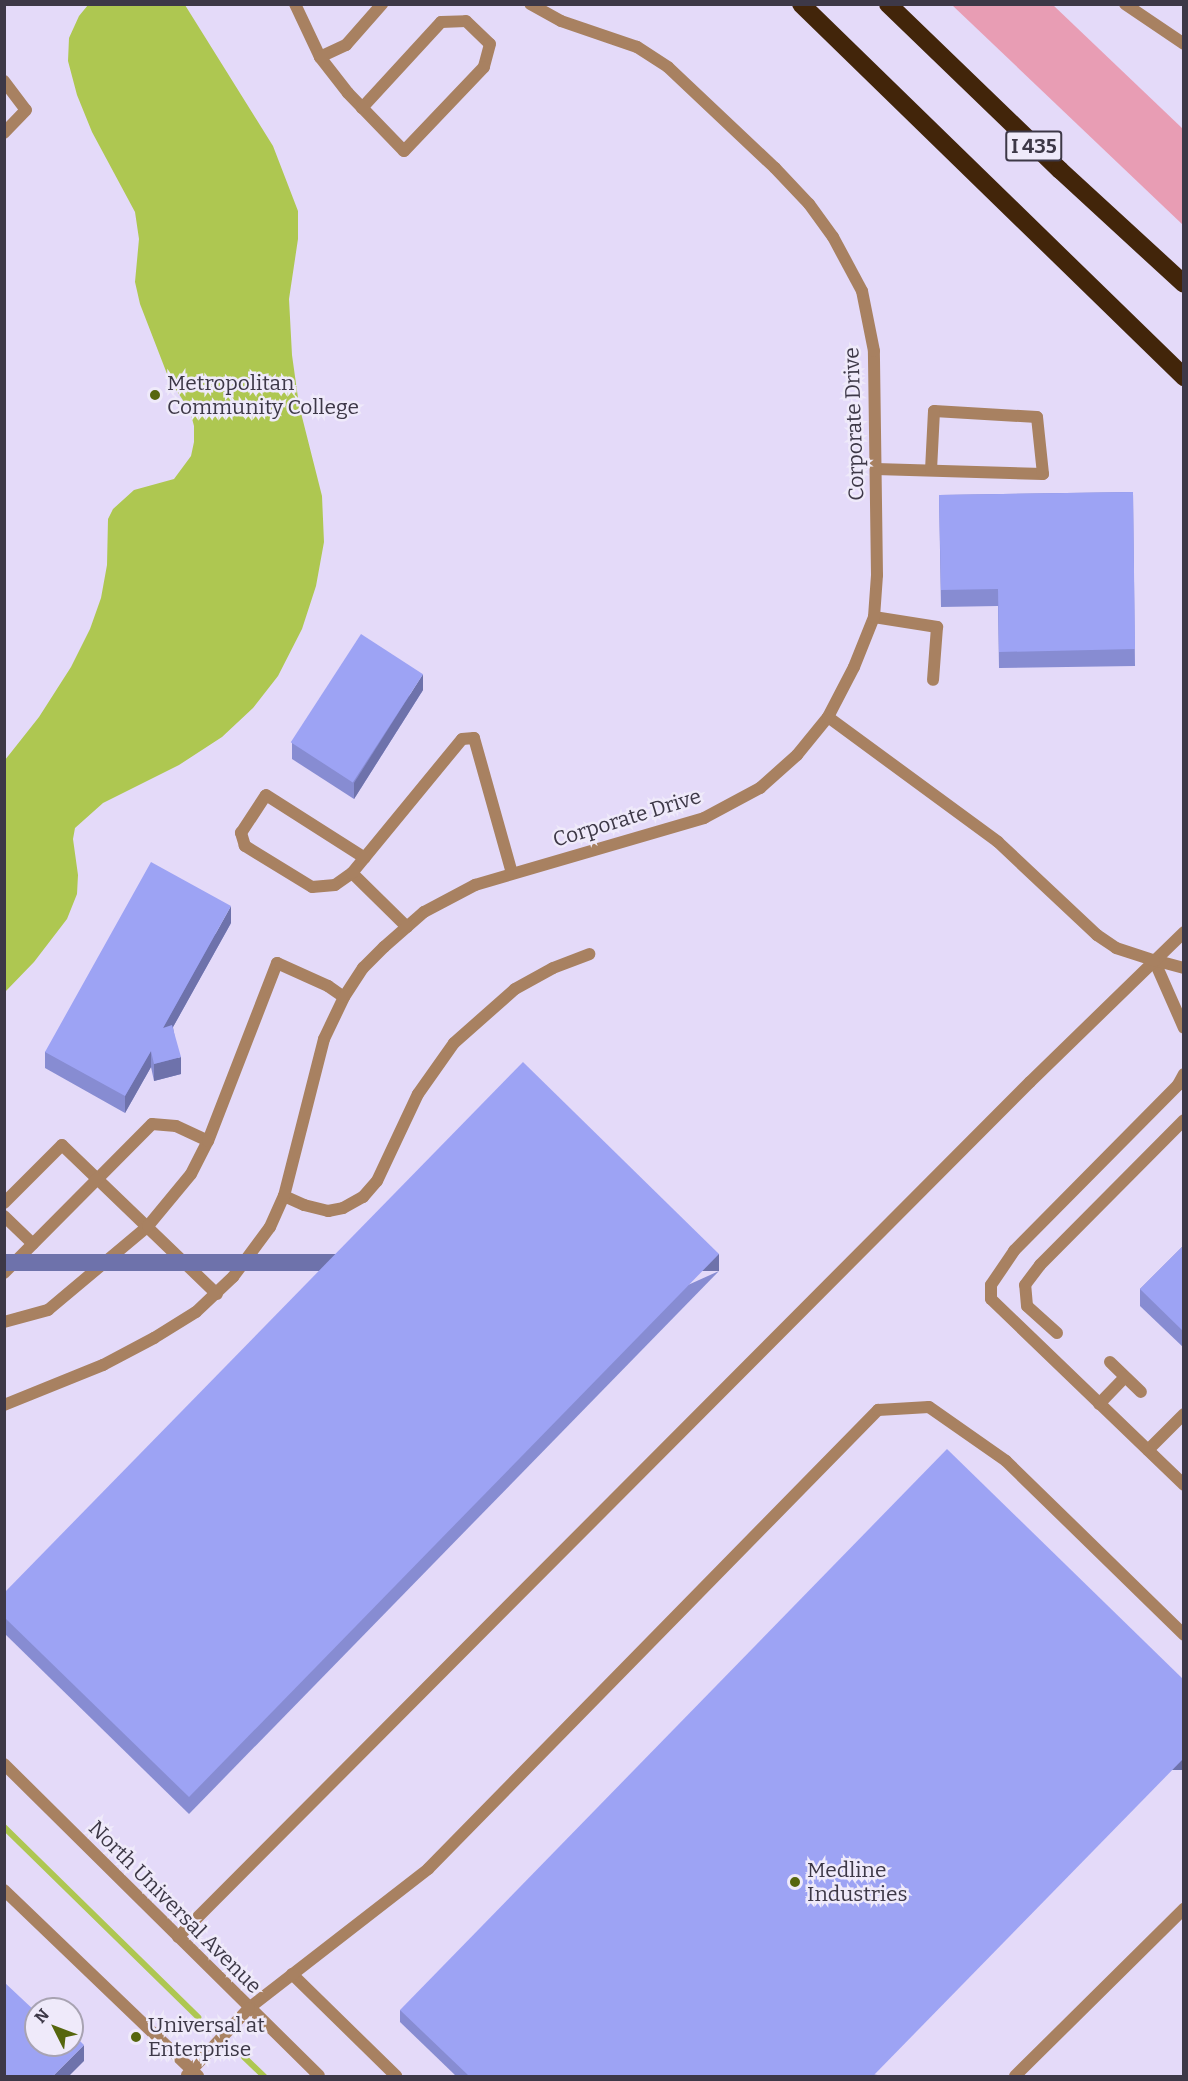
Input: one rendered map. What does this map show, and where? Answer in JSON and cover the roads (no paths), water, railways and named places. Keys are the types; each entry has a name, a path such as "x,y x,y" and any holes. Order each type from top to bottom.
{"highway":[{"name":"I 435","path":"801,4 1184,377"},
{"name":"I 435","path":"888,4 1060,170 1184,284"}],"street":[{"path":"296,4 320,57 362,108 404,151 484,67 490,44 466,21 441,22 362,108"},
{"path":"320,57 346,45 382,4"},
{"name":"Corporate Drive","path":"4,1405 103,1365 154,1338 217,1294 251,1255 270,1227 284,1196 324,1040 344,997 363,968 407,927 424,912 475,885 704,818 760,789 797,755 828,717 854,667 874,617 877,575 874,351 862,291 833,237 809,204 668,67 637,47 561,21 530,4"},
{"path":"1125,4 1184,44"},
{"path":"4,81 26,110 4,133"},
{"path":"876,469 1043,474 1037,417 934,411 931,470"},
{"path":"874,617 937,627 933,680"},
{"path":"828,717 998,842 1097,934 1116,948 1184,968"},
{"path":"365,858 266,795 241,833 245,846 312,887 335,885 352,873 365,858 462,739 474,738 512,873"},
{"path":"352,873 407,927"},
{"path":"178,1937 1184,932"},
{"path":"284,1196 304,1205 328,1211 343,1208 363,1197 377,1181 418,1094 454,1043 515,989 553,968 589,954"},
{"path":"1154,960 1184,1028"},
{"path":"4,1322 48,1310 148,1226 191,1174 208,1141 277,963 328,986 344,997"},
{"path":"1184,1074 1178,1085 1014,1251 991,1285 991,1299 1184,1485"},
{"path":"1057,1334 1027,1306 1025,1285 1040,1265 1184,1120"},
{"path":"4,1273 152,1124 176,1126 208,1141"},
{"path":"4,1203 62,1145 217,1294"},
{"path":"4,1215 33,1244"},
{"path":"1110,1362 1142,1392"},
{"path":"1100,1404 1125,1377"},
{"path":"178,2076 192,2074 249,2008 428,1869 878,1410 929,1407 1006,1461 1184,1635"},
{"path":"1148,1450 1184,1414"},
{"name":"North Universal Avenue","path":"4,1764 319,2076"},
{"path":"4,1890 192,2074"},
{"path":"1015,2076 1184,1909"},
{"path":"292,1974 396,2076"}],"waterway":[{"path":"4,1827 198,2017"},
{"path":"244,2057 264,2076"}],"place":[{"name":"Metropolitan Community College","path":"155,395"},
{"name":"Medline Industries","path":"795,1882"},
{"name":"Universal at Enterprise","path":"136,2037"}]}
